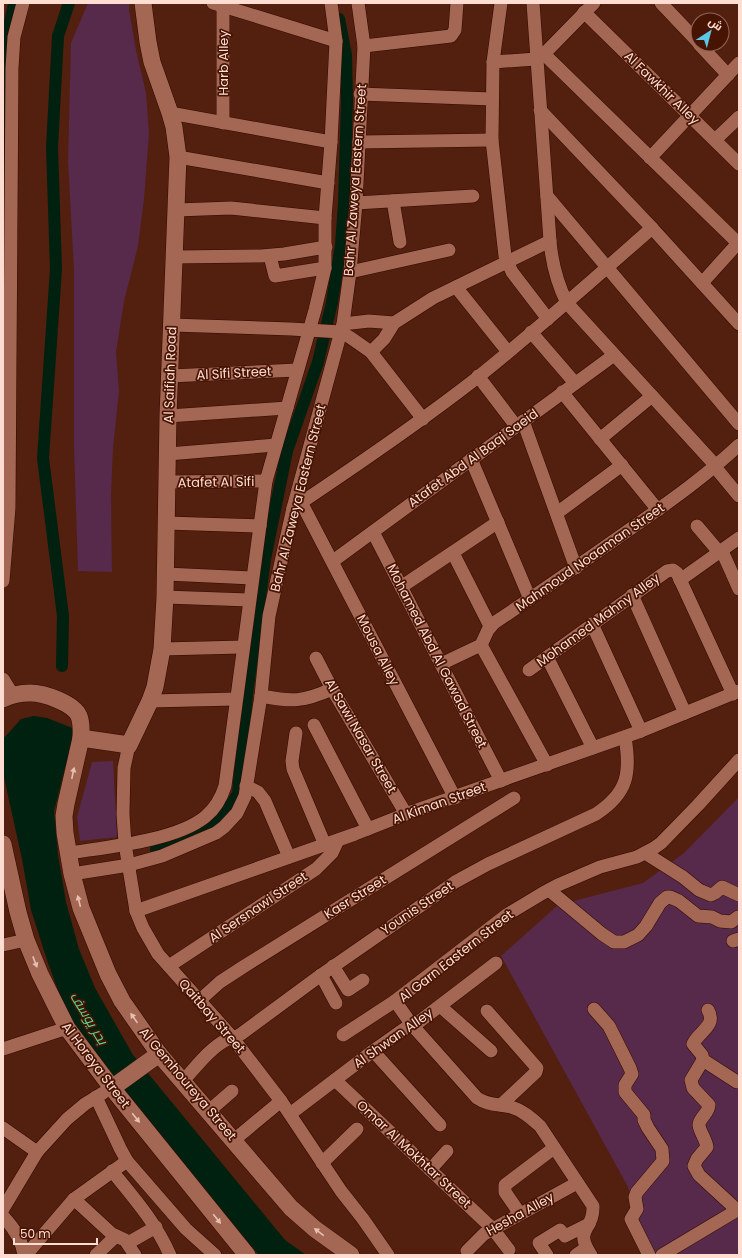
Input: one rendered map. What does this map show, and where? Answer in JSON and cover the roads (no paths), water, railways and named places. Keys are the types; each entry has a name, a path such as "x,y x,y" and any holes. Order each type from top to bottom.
{"street":[{"path":"3,581 10,508 7,153 14,37 23,3"},
{"name":"Al Saifiah Road","path":"129,745 155,687 162,648 166,574 168,416 177,210 178,156 174,127 152,62 143,3"},
{"name":"Bahr Al Zaweya Eastern Street","path":"69,853 125,844 177,832 204,818 217,804 222,795 226,782 266,481 315,310 324,268 326,247 325,218 331,142 336,41 331,3"},
{"name":"Bahr Al Zaweya Eastern Street","path":"72,874 129,865 171,853 216,833 237,813 245,796 261,696 269,616 342,328 350,272 356,203 360,94 364,46 358,3"},
{"path":"364,46 451,36 455,30 457,3"},
{"path":"501,3 493,62 492,140 504,250 506,262 512,272 548,318"},
{"path":"533,3 540,56 540,110 550,241 555,275 567,303 652,396 739,496"},
{"path":"662,3 690,33"},
{"path":"219,4 336,41"},
{"name":"Harb Alley","path":"219,4 223,123"},
{"path":"493,62 540,56 589,8"},
{"name":"Al Fawkhir Alley","path":"589,8 690,116 739,164"},
{"path":"707,52 728,75"},
{"path":"540,56 650,158 738,244 702,283"},
{"path":"650,158 739,63"},
{"path":"360,94 492,99"},
{"path":"540,110 652,228 739,324"},
{"path":"170,113 331,142"},
{"path":"715,140 739,117"},
{"path":"359,142 492,140"},
{"path":"178,156 328,182"},
{"path":"356,203 473,196"},
{"path":"547,196 739,424"},
{"path":"393,201 400,242"},
{"path":"177,210 231,208 325,218"},
{"path":"297,505 423,419 567,303 652,228"},
{"path":"371,352 384,339 394,323 433,298 550,241"},
{"path":"175,257 270,256 326,247"},
{"path":"350,272 449,250"},
{"path":"270,256 275,276 324,268"},
{"path":"456,287 508,352"},
{"path":"172,325 309,330 342,328 369,321 394,323"},
{"path":"342,328 351,338 371,352 423,419"},
{"path":"531,332 575,383"},
{"name":"Atafet Abd Al Baqi Saeid","path":"333,561 614,355"},
{"name":"Al Sifi Street","path":"170,376 297,370"},
{"path":"478,376 520,424 557,513 576,568"},
{"path":"562,392 658,510"},
{"path":"600,439 652,396"},
{"path":"168,416 287,408"},
{"path":"168,454 276,445"},
{"name":"Mahmoud Noaaman Street","path":"481,645 490,626 658,510 715,467 739,445"},
{"path":"471,459 530,598"},
{"path":"557,513 622,465"},
{"name":"Atafet Al Sifi","path":"167,482 266,481"},
{"name":"Mousa Alley","path":"297,505 333,561 455,798"},
{"path":"401,587 498,522"},
{"path":"166,523 260,526"},
{"path":"697,526 720,552 739,589"},
{"name":"Mohamed Abd Al Gawad Street","path":"373,532 501,781"},
{"path":"680,580 739,538"},
{"path":"453,553 490,626"},
{"name":"Mohamed Mahny Alley","path":"529,670 667,570 671,570 676,572 736,692"},
{"path":"166,574 252,578"},
{"path":"632,595 685,713"},
{"path":"165,597 249,600"},
{"path":"592,624 641,731"},
{"path":"441,664 481,645 547,765"},
{"path":"162,648 243,647"},
{"path":"547,657 593,748"},
{"name":"Al Sawi Nasar Street","path":"316,658 332,689 406,814"},
{"path":"3,679 8,697"},
{"path":"261,696 296,700 309,698 332,689"},
{"name":"Al Kiman Street","path":"136,911 325,845 406,814 455,798 641,731 736,692"},
{"name":"Al Gemhoureya Street","path":"8,697 30,693 46,695 69,705 79,715 82,727 81,738 64,816 65,833 72,874 81,908 108,974 155,1057 183,1081 291,1208 351,1255"},
{"path":"150,701 236,699"},
{"path":"314,725 368,829"},
{"path":"296,732 292,762 293,769 325,845"},
{"name":"Younis Street","path":"183,1081 213,1050 232,1037 241,1034 333,966 455,882 488,864 596,814 605,808 620,790 625,780 628,768 628,756 624,737"},
{"path":"81,738 129,745"},
{"name":"Qaitbay Street","path":"129,745 124,768 122,814 125,844 136,911 150,942 158,954 232,1037 281,1101 322,1163 388,1255"},
{"name":"Al Garn Eastern Street","path":"584,1253 583,1238 593,1212 593,1206 540,1126 519,1110 489,1104 477,1098 412,1025 395,1001 508,914 549,890 604,865 637,857 661,843 739,760"},
{"path":"246,786 258,792 265,801 289,857"},
{"name":"Kasr Street","path":"200,1000 220,982 243,967 514,798"},
{"name":"Al Sersnawi Street","path":"169,966 316,869 327,858 338,840"},
{"name":"Al Horeya Street","path":"3,844 11,911 67,1028 115,1085 247,1255"},
{"path":"646,853 683,877 699,890 710,895 715,894 722,887 739,895"},
{"path":"549,890 602,934 614,942 624,942 638,935 646,926 660,903 667,897 679,901 698,916 712,917 720,921 730,922 738,917"},
{"path":"3,945 26,940"},
{"name":"Al Shwan Alley","path":"290,1114 372,1051 440,1006 496,962"},
{"path":"333,966 348,990 363,980"},
{"path":"321,975 336,1003"},
{"path":"343,1035 395,1001"},
{"path":"440,1006 491,1051"},
{"path":"594,1009 609,1026 630,1068 632,1074 625,1085 625,1092 644,1115 644,1120 648,1128 662,1149 663,1161 637,1192 635,1197 637,1209 631,1218 649,1255"},
{"path":"708,1010 711,1015 710,1023 693,1044 704,1060 730,1078 737,1082 739,1081"},
{"path":"487,1011 538,1068 536,1072 501,1106"},
{"path":"3,1049 67,1028"},
{"path":"372,1051 440,1125"},
{"path":"3,1209 37,1152 67,1119 85,1104 155,1057"},
{"path":"662,1255 738,1209 699,1175 694,1166 697,1159 707,1148 706,1139 699,1126 700,1122 709,1110 709,1105 693,1088 691,1080 704,1060"},
{"name":"Omar Al Mokhtar Street","path":"335,1080 493,1229 509,1250"},
{"path":"209,1111 232,1091"},
{"path":"96,1097 127,1161 186,1230 215,1255"},
{"path":"234,1140 281,1101"},
{"path":"3,1128 37,1152"},
{"path":"322,1163 357,1128"},
{"path":"520,1214 505,1192 505,1185 554,1148"},
{"path":"430,1170 447,1151"},
{"path":"22,1254 74,1199 127,1161"},
{"path":"112,1171 150,1218 170,1255"},
{"name":"Hesha Alley","path":"467,1251 477,1239 493,1229 577,1183"},
{"path":"74,1199 110,1232 128,1243 134,1255"},
{"path":"3,1216 15,1230 22,1254"},
{"path":"546,1255 539,1243 560,1230 565,1236 588,1224"},
{"path":"128,1243 156,1227"},
{"path":"97,1254 116,1236"}],"water":[{"path":"8,3 19,3 9,341 3,374 3,26"},
{"name":"بحر يوسف","path":"34,716 47,718 75,729 54,811 58,855 66,902 79,949 95,988 133,1055 285,1240 306,1255 259,1255 173,1156 66,1012 31,910 22,859 3,773 3,739 21,719"}],"waterway":[{"path":"62,666 63,616 43,458 56,269 52,147 58,36 69,3"},
{"path":"156,849 196,835 223,816 238,794 247,694 265,559 287,451 318,362 332,302 341,245 344,204 347,101 346,55 339,19"}]}
